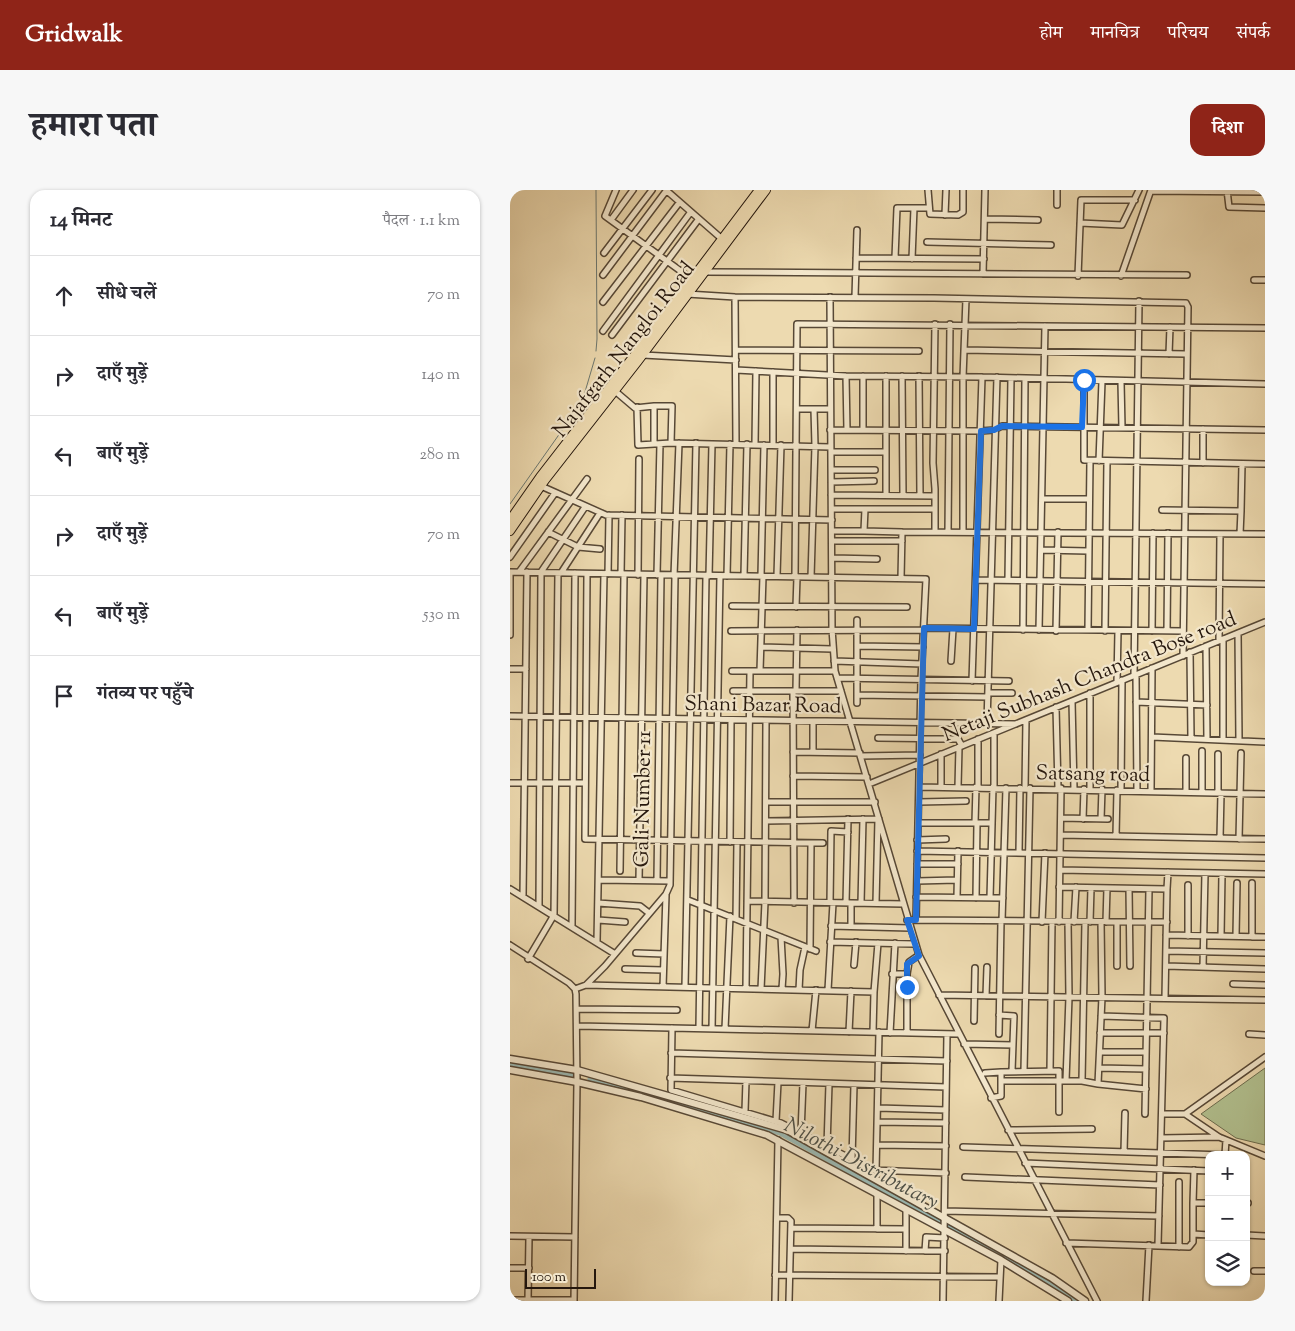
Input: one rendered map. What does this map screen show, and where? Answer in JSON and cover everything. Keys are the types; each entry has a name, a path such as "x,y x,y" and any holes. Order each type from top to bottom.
{"main road":[{"path":"510,520 540,477 685,293 758,190"},
{"name":"Najafgarh Nangloi Road","path":"694,281 705,272 766,190"},
{"name":"Najafgarh Nangloi Road","path":"510,531 541,486 643,355 685,293"}],"street":[{"path":"616,190 605,216 646,244 694,281"},
{"path":"611,220 633,190"},
{"path":"604,253 652,190"},
{"path":"603,275 666,190 698,220 722,239"},
{"path":"928,190 928,208 931,214 945,215 962,214 963,190"},
{"path":"945,215 946,190"},
{"path":"983,274 985,190"},
{"path":"1057,190 1057,205"},
{"path":"1080,223 1122,224 1139,190"},
{"path":"1121,276 1151,190 1265,192"},
{"path":"1227,191 1229,206 1265,208"},
{"path":"1078,276 1082,199 1135,200"},
{"path":"603,302 679,203"},
{"path":"896,258 897,208 928,208"},
{"path":"912,259 914,208"},
{"path":"603,331 690,213"},
{"path":"985,219 1038,220"},
{"path":"612,335 698,220"},
{"path":"855,298 857,230"},
{"path":"928,242 1051,245"},
{"path":"856,258 984,259"},
{"path":"705,272 1078,276 1188,275"},
{"path":"1254,280 1265,280"},
{"path":"685,293 735,297 966,298 1186,303 1188,328 1186,354 1183,656"},
{"path":"727,576 728,518 736,370 735,297"},
{"path":"830,297 832,649 835,671 875,802 878,819 914,944 958,1034 1097,1301"},
{"path":"963,532 963,377 966,298"},
{"path":"1137,790 1135,631 1139,428 1139,301"},
{"path":"796,608 797,324 1265,328"},
{"path":"935,324 933,376 935,532"},
{"path":"948,532 950,324"},
{"path":"1039,630 1045,326"},
{"path":"1169,354 1170,327"},
{"path":"736,350 919,351"},
{"path":"964,350 1045,353 1186,354"},
{"path":"643,355 736,360"},
{"path":"736,370 846,376 950,376 1121,382 1265,384"},
{"path":"756,371 756,444"},
{"path":"773,372 773,445"},
{"path":"846,376 847,430"},
{"path":"863,376 863,430"},
{"path":"886,376 886,495"},
{"path":"902,376 903,495"},
{"path":"919,376 920,496"},
{"path":"972,681 982,377"},
{"path":"987,723 997,377"},
{"path":"1008,580 1011,378"},
{"path":"1023,630 1025,378"},
{"path":"1084,380 1083,458 1090,461 1107,462 1265,464"},
{"path":"1099,461 1102,381"},
{"path":"1121,382 1122,428"},
{"path":"615,390 628,402 637,407 672,406 671,443"},
{"name":"Gali Number 11","path":"654,406 657,444 659,576 657,880"},
{"path":"637,407 638,445 671,443 756,444 815,446 830,449 885,452"},
{"path":"797,409 830,409"},
{"path":"811,577 815,446 814,409"},
{"path":"830,430 981,431 1002,426 1265,430"},
{"path":"1203,429 1203,463"},
{"path":"663,987 666,894 670,881 672,841 675,516 679,443"},
{"path":"685,987 696,443"},
{"path":"699,1028 704,720 712,444"},
{"path":"744,576 747,444"},
{"path":"760,671 762,630 761,518 764,445"},
{"path":"777,576 781,445"},
{"path":"639,459 642,718 639,880"},
{"path":"1088,630 1090,461"},
{"path":"1104,631 1107,462"},
{"path":"1240,534 1242,464"},
{"path":"831,470 875,470"},
{"path":"519,572 588,479"},
{"path":"831,482 874,481"},
{"path":"541,486 600,514 832,520"},
{"path":"510,557 556,493"},
{"path":"831,495 935,496"},
{"path":"1042,499 1089,499"},
{"path":"539,906 541,572 585,507"},
{"path":"832,509 935,509"},
{"path":"864,531 865,509"},
{"path":"1162,510 1241,511"},
{"path":"528,959 554,915 559,573 600,514"},
{"path":"597,941 609,515"},
{"path":"620,872 622,515"},
{"path":"832,531 1265,534"},
{"path":"548,532 578,547 600,549"},
{"path":"900,578 902,532"},
{"path":"1056,631 1058,532"},
{"path":"1152,631 1153,533"},
{"path":"1167,631 1168,533"},
{"path":"1220,534 1223,740"},
{"path":"832,541 902,541"},
{"path":"1040,550 1088,551"},
{"path":"832,558 877,559"},
{"path":"510,635 510,572 926,579 921,679 916,920"},
{"path":"523,896 528,572"},
{"path":"572,926 575,573"},
{"path":"587,574 584,838 586,840 823,843"},
{"path":"712,1029 720,576"},
{"path":"976,580 1265,584"},
{"path":"732,606 796,608 907,607"},
{"path":"857,620 857,703"},
{"name":"Netaji Subhash Chandra Bose road","path":"869,784 1265,622"},
{"path":"731,631 953,628 1056,631 1183,631"},
{"path":"951,661 953,628"},
{"path":"794,903 793,721 797,630"},
{"path":"1116,836 1119,790 1120,681 1118,631"},
{"path":"1238,633 1239,740"},
{"path":"857,646 923,648"},
{"path":"1206,646 1207,739"},
{"path":"761,647 832,649"},
{"path":"1190,652 1191,738"},
{"path":"834,661 922,664"},
{"path":"510,668 526,669"},
{"path":"1152,668 1152,791"},
{"path":"732,671 835,671"},
{"path":"746,988 750,671"},
{"path":"837,678 1009,681"},
{"path":"733,691 841,691"},
{"path":"857,695 921,696 1012,693"},
{"path":"1090,693 1090,789"},
{"path":"1072,700 1074,788"},
{"path":"1136,702 1207,705"},
{"path":"1056,707 1061,818 1058,922"},
{"name":"Shani Bazar Road","path":"510,716 1016,724"},
{"path":"730,842 731,720"},
{"path":"1024,1071 1028,852 1025,788 1026,720"},
{"path":"761,989 766,842 766,721"},
{"path":"813,722 813,752"},
{"path":"990,898 994,733"},
{"path":"1152,737 1265,742"},
{"path":"878,738 958,739 961,746 958,787"},
{"path":"976,898 978,739"},
{"path":"1202,751 1202,792"},
{"path":"793,752 920,755"},
{"path":"1239,839 1241,753"},
{"path":"941,754 941,787"},
{"path":"1218,754 1220,838"},
{"path":"1186,758 1186,792"},
{"path":"793,776 867,777"},
{"path":"510,784 585,783"},
{"name":"Satsang road","path":"919,787 1074,788 1265,794"},
{"path":"999,1034 1006,788"},
{"path":"1019,852 1025,788"},
{"path":"1083,819 1084,789"},
{"path":"1101,819 1102,789"},
{"path":"919,802 966,801"},
{"path":"766,802 875,802"},
{"path":"1061,818 1108,820"},
{"path":"848,819 848,903 851,926"},
{"path":"861,903 863,819"},
{"path":"766,821 878,819"},
{"path":"876,904 878,819"},
{"path":"918,823 992,823"},
{"path":"828,990 831,926 831,831 848,832"},
{"path":"1061,835 1265,839"},
{"path":"917,840 946,839"},
{"path":"736,919 737,842"},
{"path":"799,990 800,970 810,949 812,903 811,843"},
{"path":"916,851 992,851 1265,858"},
{"path":"957,898 958,851"},
{"path":"1042,922 1045,853"},
{"path":"917,864 958,864"},
{"path":"1060,870 1265,874"},
{"path":"1165,998 1168,872"},
{"path":"1203,967 1205,873"},
{"path":"1221,936 1222,874"},
{"path":"599,880 670,881"},
{"path":"916,881 957,880"},
{"path":"1236,936 1237,883"},
{"path":"1252,883 1252,937"},
{"path":"1188,885 1188,936"},
{"path":"1059,887 1168,889"},
{"path":"1066,1081 1071,922 1076,887"},
{"path":"510,888 615,954"},
{"path":"1082,1081 1084,997 1091,888"},
{"path":"1098,1084 1107,888"},
{"path":"1129,888 1130,966"},
{"path":"1145,1114 1149,889"},
{"path":"586,985 666,894"},
{"path":"916,897 1003,898"},
{"path":"688,900 810,949"},
{"path":"747,901 903,904"},
{"path":"598,903 640,906 649,913"},
{"path":"725,1029 730,916"},
{"path":"598,920 625,922"},
{"path":"907,920 1167,922"},
{"path":"1050,1071 1052,922"},
{"path":"1117,922 1117,966"},
{"path":"831,926 910,928"},
{"path":"1166,935 1265,937"},
{"path":"781,937 782,989"},
{"path":"830,942 914,944"},
{"path":"854,965 856,942"},
{"path":"877,1171 878,1059 874,992 878,943"},
{"path":"890,1033 895,943"},
{"path":"510,945 528,959 569,983 575,989 578,1026 574,1300 510,1300"},
{"path":"1166,951 1265,953"},
{"path":"636,953 664,954"},
{"path":"907,1033 907,974 909,962 919,956"},
{"path":"1166,966 1265,969"},
{"path":"986,996 987,967"},
{"path":"974,968 974,1021"},
{"path":"625,969 663,970"},
{"path":"892,974 907,974"},
{"path":"1233,984 1265,985"},
{"path":"575,989 586,985 874,992"},
{"path":"812,1031 816,990"},
{"path":"849,1032 851,991"},
{"path":"939,995 1265,1000"},
{"path":"577,1009 677,1010"},
{"path":"999,1014 1014,1015 1012,1071"},
{"path":"1101,1016 1164,1018 1158,1245"},
{"path":"578,1026 958,1034"},
{"path":"670,1092 672,1028"},
{"path":"1100,1033 1164,1033"},
{"path":"943,1301 945,1276 947,1034"},
{"path":"1248,1034 1265,1034"},
{"path":"964,1044 1013,1045"},
{"path":"1100,1052 1146,1052"},
{"path":"671,1053 947,1061"},
{"path":"1186,1114 1265,1057"},
{"path":"510,1059 577,1070 745,1111 776,1121 877,1171 946,1173"},
{"path":"1099,1068 1146,1069"},
{"path":"510,1070 577,1082 703,1115 767,1135 906,1210 945,1225 1052,1278 1085,1301"},
{"path":"985,1073 1059,1071 1059,1112"},
{"path":"991,1098 1001,1096 1001,1072"},
{"path":"670,1078 946,1087"},
{"path":"745,1111 746,1081"},
{"path":"1000,1081 1082,1081 1146,1089"},
{"path":"776,1121 778,1082"},
{"path":"801,1133 803,1083"},
{"path":"827,1146 828,1084"},
{"path":"852,1159 854,1085"},
{"path":"670,1092 787,1130 868,1175 1068,1301"},
{"path":"878,1108 946,1110"},
{"path":"1124,1152 1125,1113"},
{"path":"1162,1114 1186,1114 1219,1137 1265,1156"},
{"path":"878,1122 946,1123"},
{"path":"1008,1130 1092,1129"},
{"path":"1161,1138 1219,1137"},
{"path":"775,1301 778,1140"},
{"path":"1226,1140 1226,1151"},
{"path":"878,1145 946,1146"},
{"path":"963,1148 1205,1154"},
{"path":"1025,1163 1205,1171"},
{"path":"1066,1243 1179,1247 1192,1245 1194,1170"},
{"path":"868,1175 877,1171"},
{"path":"965,1177 1160,1185"},
{"path":"1179,1182 1179,1247"},
{"path":"877,1194 877,1229"},
{"path":"1193,1203 1205,1203"},
{"path":"906,1210 906,1251"},
{"path":"945,1211 1159,1216"},
{"path":"777,1218 791,1219 789,1301 795,1301"},
{"path":"791,1228 906,1229"},
{"path":"1193,1234 1205,1234"},
{"path":"1250,1235 1265,1236"},
{"path":"510,1236 575,1237"},
{"path":"528,1300 529,1236"},
{"path":"925,1251 926,1238 945,1238"},
{"path":"1146,1301 1149,1245"},
{"path":"791,1249 945,1251"},
{"path":"999,1301 1001,1260"},
{"path":"510,1268 529,1268"},
{"path":"1254,1271 1265,1271"},
{"path":"775,1275 1000,1277"}],"green space":[{"path":"1265,1068 1265,1145 1236,1138 1201,1114"}],"waterway":[{"path":"596,190 596,351"},
{"path":"510,504 582,402 595,358"},
{"name":"Nilothi Distributary","path":"510,1064 571,1075"},
{"name":"Nilothi Distributary","path":"590,1079 780,1133 1047,1282 1074,1301"}],"route":[{"path":"907,987 907,964 919,956 907,920 916,920 916,851 924,628 974,629 981,431 994,430 1000,426 1082,427 1084,380"}]}
